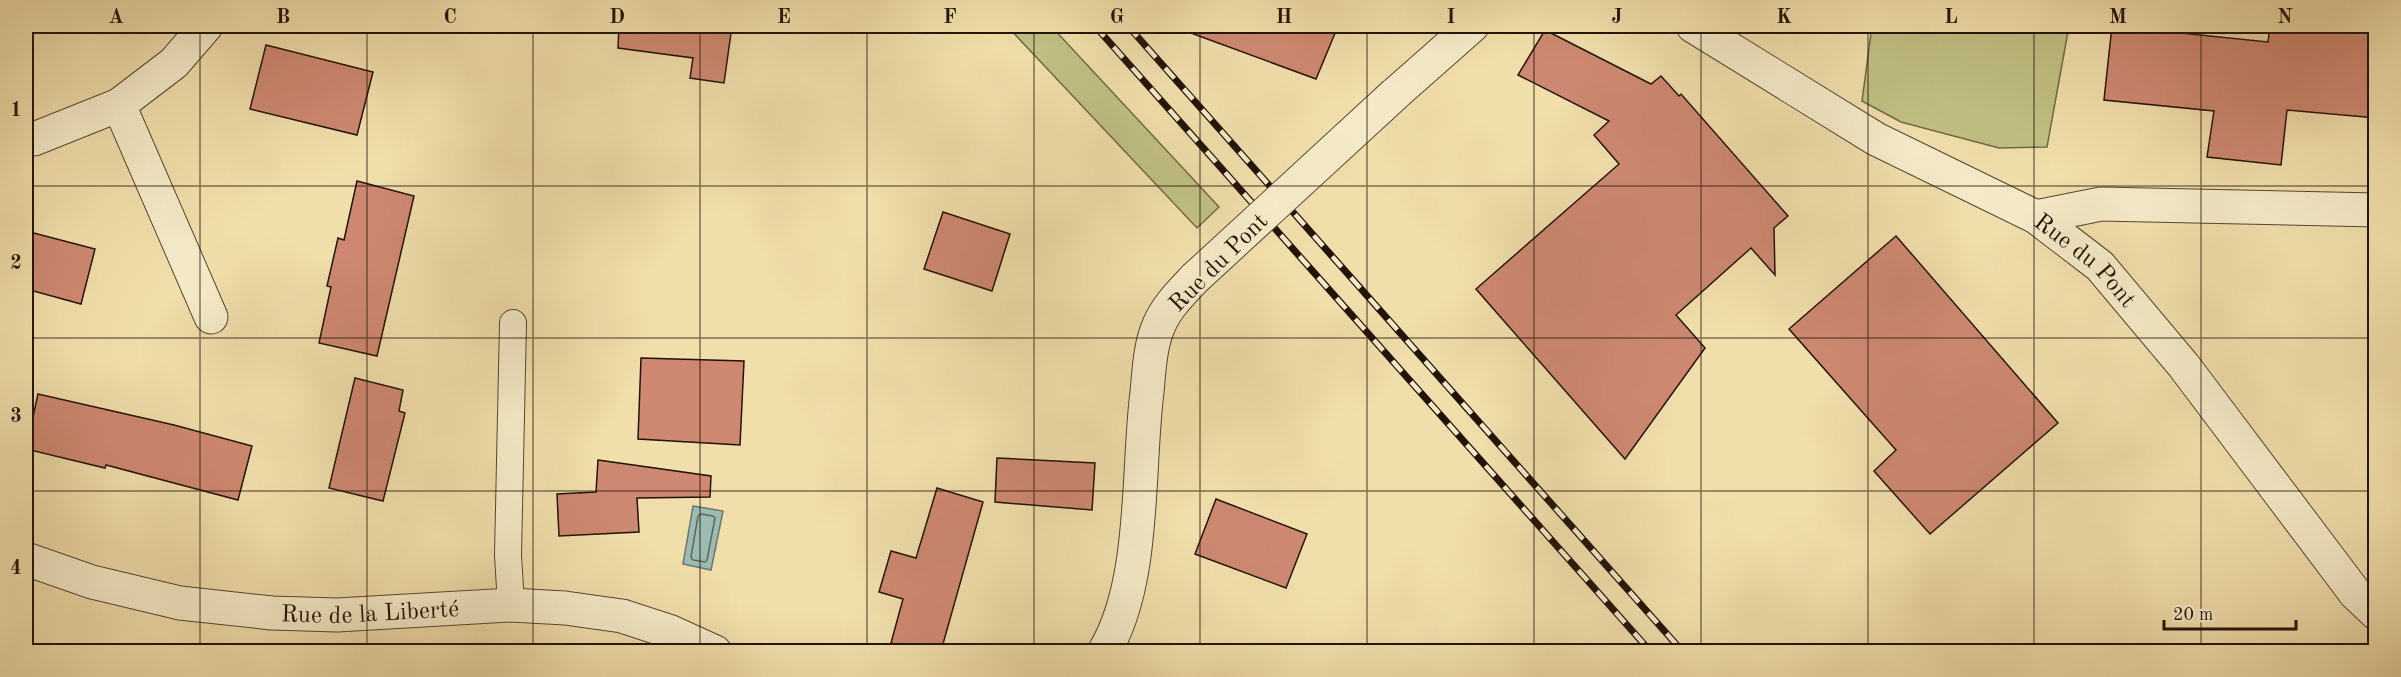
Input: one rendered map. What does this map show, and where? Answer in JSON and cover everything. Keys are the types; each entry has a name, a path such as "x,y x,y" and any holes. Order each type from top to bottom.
{"street":[{"path":"26,140 34,139 119,105 174,63 206,26"},
{"name":"Rue du Pont","path":"1104,651 1112,639 1127,593 1135,541 1146,395 1150,361 1158,325 1172,303 1196,278 1472,26"},
{"name":"Rue du Pont","path":"1693,26 1876,139 2036,217 2100,266 2184,366 2355,593 2376,613"},
{"path":"119,105 211,317"},
{"path":"2036,217 2102,204 2376,210"},
{"name":"Rue de la Liberté","path":"26,559 92,582 180,603 272,613 337,615 511,605 566,608 622,616 671,632 715,651"}],"lane":[{"path":"511,605 508,555 513,323"}],"green space":[{"path":"1007,26 1051,26 1219,207 1197,228"},
{"path":"1872,26 2069,26 2047,147 1999,148 1901,122 1862,101"}],"water":[{"path":"693,506 723,511 711,570 683,564"}],"building":[{"path":"619,26 732,26 724,83 690,78 693,58 618,48"},
{"path":"1181,26 1338,26 1316,79 1180,29"},
{"path":"2112,26 2268,42 2270,26 2376,26 2376,118 2287,110 2281,165 2207,157 2214,111 2104,100"},
{"path":"1545,30 1651,84 1661,76 1679,96 1681,94 1788,216 1774,228 1775,275 1751,248 1676,315 1705,348 1625,459 1476,289 1619,164 1594,135 1609,121 1518,75"},
{"path":"266,45 373,72 357,135 250,109"},
{"path":"357,181 414,196 377,356 319,343 331,287 327,286 338,238 344,240"},
{"path":"943,212 1010,234 992,291 924,269"},
{"path":"26,231 95,249 81,304 26,289"},
{"path":"1896,236 2058,423 1930,534 1874,471 1896,450 1789,329"},
{"path":"641,358 744,361 740,445 638,439"},
{"path":"355,378 403,390 399,411 405,413 383,501 329,488"},
{"path":"38,394 174,425 252,446 238,500 106,465 105,468 26,449"},
{"path":"997,458 1095,463 1092,510 995,502"},
{"path":"598,460 711,476 710,497 637,498 639,532 559,536 557,494 596,492"},
{"path":"937,488 983,502 941,651 919,651 891,643 903,599 879,592 891,551 916,558"},
{"path":"1216,499 1307,534 1286,588 1195,554"}],"railway":[{"path":"1095,26 1651,652"},
{"path":"1128,26 1683,652"}]}
